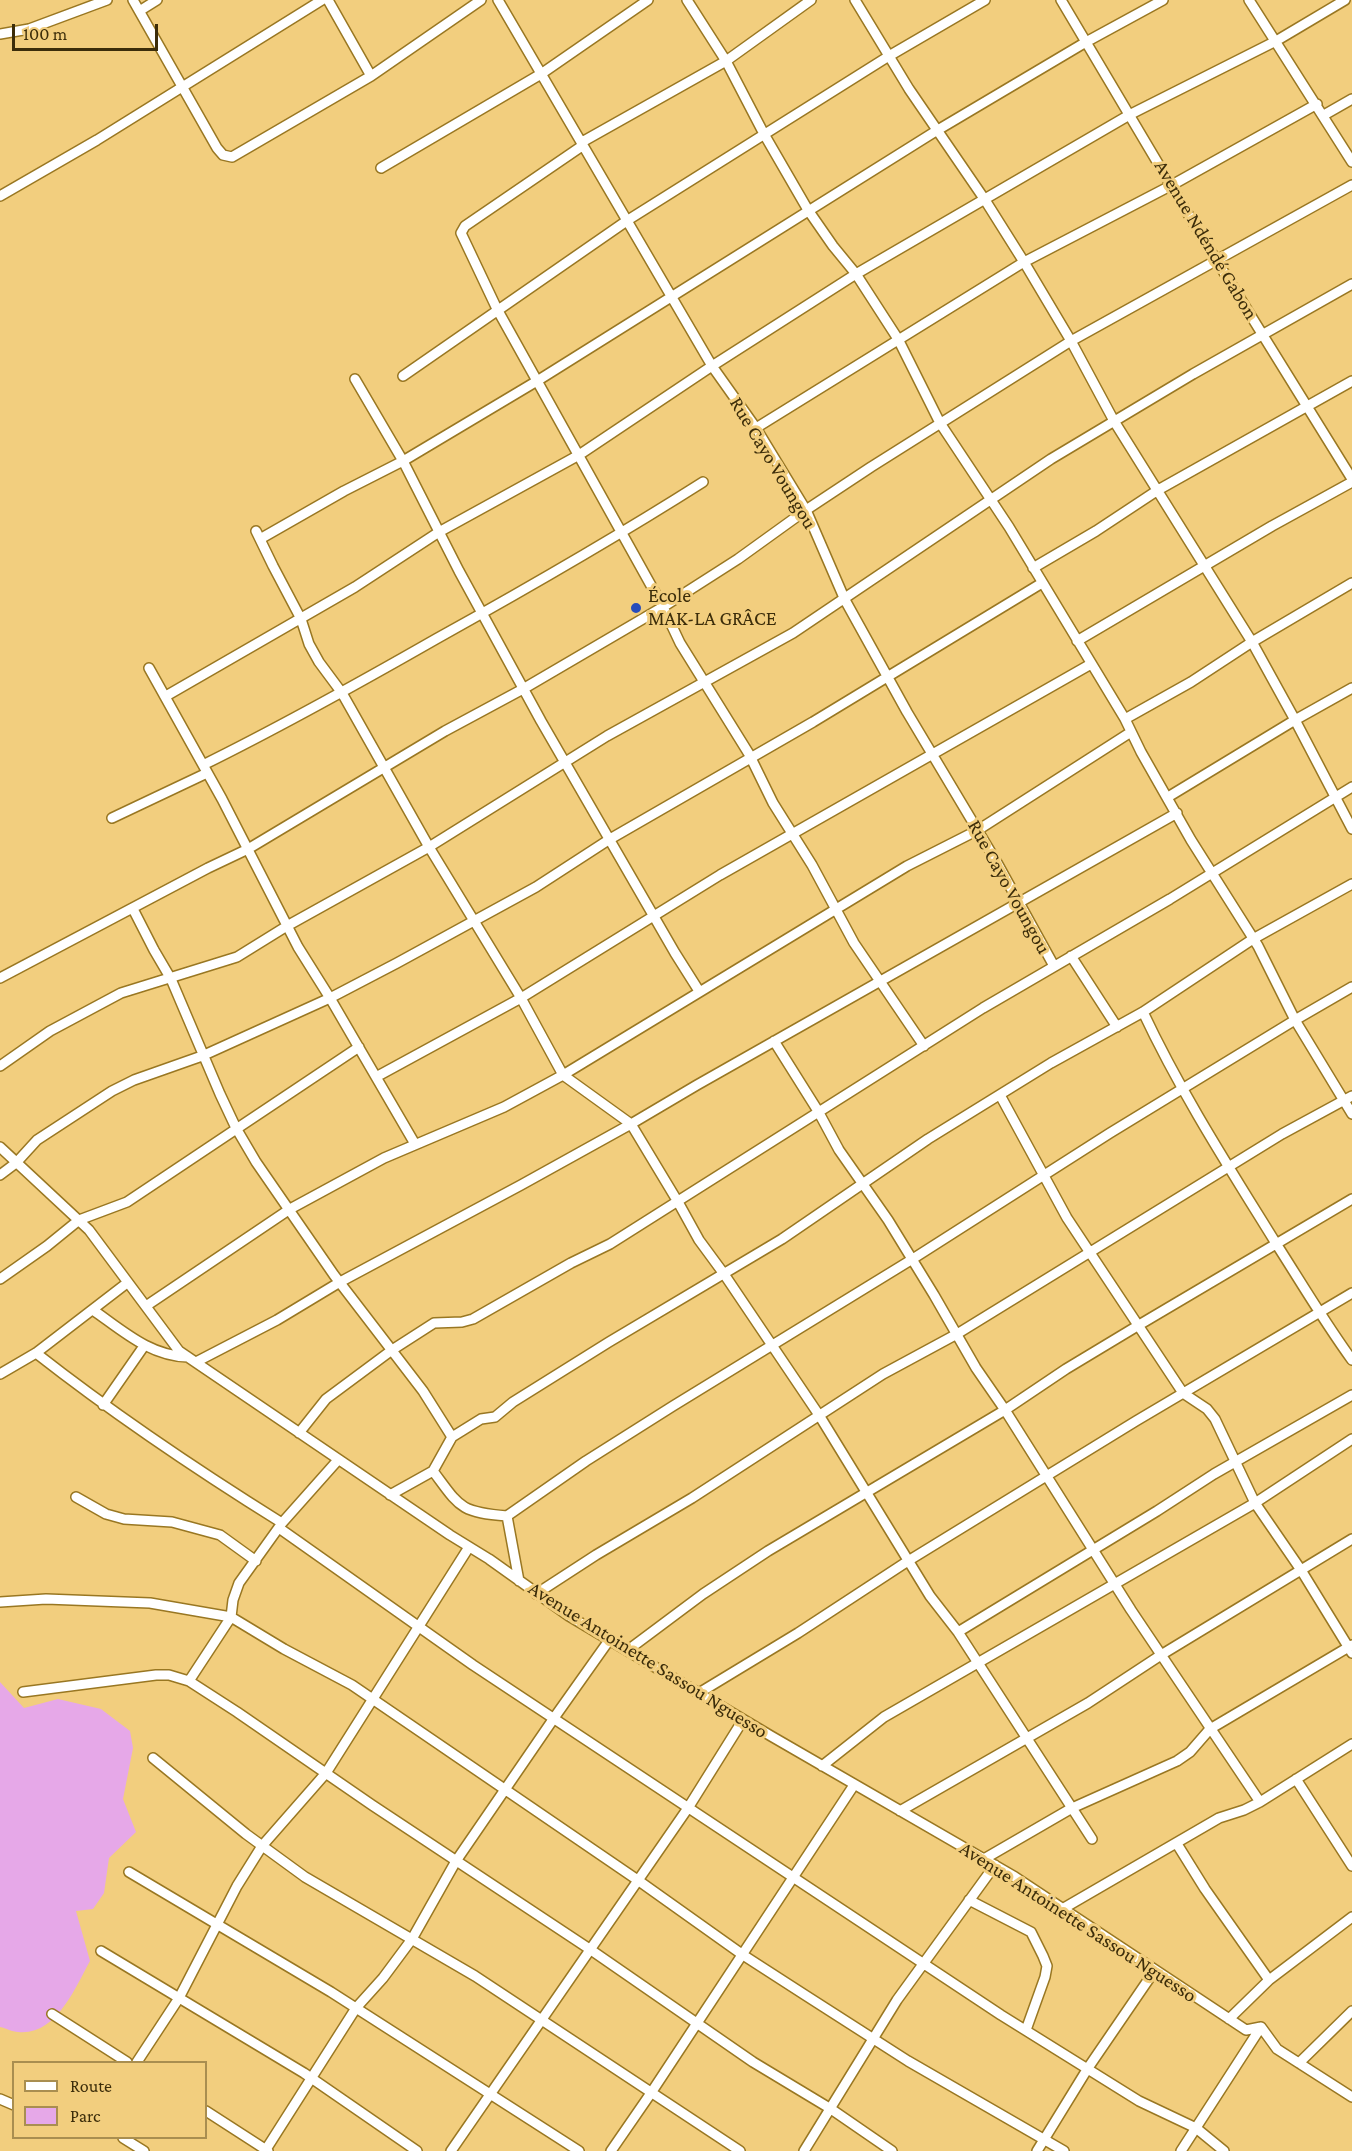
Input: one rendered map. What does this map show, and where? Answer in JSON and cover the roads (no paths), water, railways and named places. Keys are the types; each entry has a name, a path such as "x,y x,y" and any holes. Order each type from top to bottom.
{"street":[{"path":"0,34 29,29 107,0"},
{"path":"133,0 141,10 217,148 223,155 232,157 371,76 481,0"},
{"path":"141,10 157,0"},
{"path":"0,196 97,140 322,0"},
{"path":"328,0 371,76"},
{"name":"Rue Cayo Voungou","path":"498,0 603,176 712,366 756,428 806,510 845,600 1054,966"},
{"path":"381,168 541,74 648,0"},
{"path":"687,0 726,61 764,134 808,210 856,274 898,339 940,423 991,498 1125,719 1211,874 1253,939 1295,1020 1348,1099 1352,1114"},
{"path":"811,0 726,61 582,144 465,226 461,233 497,309 623,533 680,643 751,759 773,802 793,833 854,943 924,1046"},
{"path":"855,0 936,131 985,200 1024,262 1071,341 1114,421 1252,642 1352,829"},
{"path":"403,376 628,220 889,56 985,0"},
{"name":"Avenue Ndéndé Gabon","path":"1061,0 1352,480"},
{"path":"1092,1839 958,1632 930,1596 819,1415 699,1240 631,1124 563,1075 521,998 429,847 342,693 319,662 309,644 301,619 258,535 403,461 672,298 936,131 1086,42 1163,0"},
{"path":"1249,0 1352,162"},
{"path":"166,696 355,587 439,532 579,455 856,274 1131,114 1276,41 1345,0"},
{"path":"1324,115 1352,99"},
{"path":"756,428 1024,262 1172,185 1317,104"},
{"path":"0,978 248,849 445,731 523,689 663,607 806,510 1071,341 1352,185"},
{"path":"0,1066 50,1031 92,1007 121,993 237,957 287,926 429,847 607,736 793,633 845,600 991,498 1114,421 1352,284"},
{"path":"356,379 403,461 523,689 699,991"},
{"path":"1033,568 1096,531 1158,490 1352,381"},
{"path":"1077,641 1352,480"},
{"path":"112,818 205,769 483,613 623,533 703,482"},
{"path":"1125,719 1191,682 1252,642 1352,583"},
{"path":"0,1175 16,1163 37,1140 112,1091 134,1080 202,1056 330,998 536,887 610,839 751,759 1042,584"},
{"path":"376,1077 521,998 720,875 1091,664"},
{"path":"149,668 248,849 298,947 415,1144"},
{"path":"1168,797 1352,688"},
{"path":"146,1306 290,1209 384,1158 504,1107 563,1075 907,866 978,830 1131,732"},
{"path":"299,1433 326,1399 392,1350 434,1323 462,1322 473,1319 610,1244 818,1111 1352,787"},
{"path":"93,1310 144,1346 174,1357 192,1359 278,1320 340,1282 631,1124 1177,813"},
{"path":"390,1495 432,1471 452,1437 481,1419 495,1417 513,1402 570,1366 782,1239 928,1139 1051,1063 1143,1012 1253,939 1352,884"},
{"path":"133,909 171,979 202,1056 236,1128 256,1162 340,1282 423,1391 452,1437"},
{"path":"1071,956 1117,1027"},
{"path":"432,1471 457,1503 468,1510 479,1514 507,1516 596,1455 1295,1020 1352,987"},
{"path":"1143,1012 1161,1050 1252,1206 1352,1360"},
{"path":"774,1041 818,1111 839,1150 864,1184 976,1368 1161,1655 1260,1802"},
{"path":"0,1279 79,1220 127,1202 358,1047"},
{"path":"984,1859 1072,1808 1177,1761 1190,1752 1210,1729 1351,1648 1255,1503 1215,1419 1207,1409 1183,1393 1067,1218 1000,1095"},
{"path":"536,1594 692,1498 883,1374 957,1334 1282,1134 1348,1099"},
{"name":"Avenue Antoinette Sassou Nguesso","path":"0,1147 79,1220 146,1306 172,1344 192,1359 569,1616 743,1720 995,1865 1064,1908 1246,2030 1261,2027"},
{"path":"628,1650 703,1594 768,1551 1005,1410 1066,1369 1139,1325 1352,1199"},
{"path":"0,1374 36,1353 127,1282"},
{"path":"699,1693 798,1634 908,1561 1046,1476 1352,1293"},
{"path":"103,1405 144,1346"},
{"path":"36,1353 103,1405 281,1526 472,1665 1026,2030 1139,2101 1196,2128 1224,2151"},
{"path":"958,1632 1234,1463 1352,1395"},
{"path":"822,1766 884,1717 1255,1503 1352,1439"},
{"path":"189,1681 231,1617 233,1600 239,1583 281,1526 338,1460"},
{"path":"76,1497 106,1514 124,1519 172,1522 220,1535 255,1561"},
{"path":"507,1516 519,1581"},
{"path":"900,1811 1088,1703 1161,1655 1352,1539"},
{"path":"138,2061 179,1998 237,1886 262,1846 326,1773 469,1547"},
{"path":"0,1602 46,1599 150,1603 231,1617 374,1700 743,1955 908,2061 1064,2151"},
{"path":"207,2112 266,2150 356,2008 383,1978 412,1939 456,1861 610,1639"},
{"path":"23,1692 156,1675 169,1675 189,1681 272,1734 753,2062 831,2109 892,2151"},
{"path":"451,2151 688,1809 743,1720"},
{"path":"1064,1908 1219,1818 1260,1802 1352,1744"},
{"path":"153,1758 262,1846 305,1877 475,1977 740,2151"},
{"path":"1296,1779 1352,1866"},
{"path":"611,2151 855,1785"},
{"path":"1177,1844 1205,1889 1269,1980"},
{"path":"804,2151 897,2000 995,1865"},
{"path":"129,1872 218,1923 356,2008 579,2151"},
{"path":"969,1900 1031,1932 1043,1956 1047,1966 1045,1977 1026,2030"},
{"path":"1229,2019 1269,1980 1352,1917"},
{"path":"101,1951 312,2079 417,2151"},
{"path":"1037,2151 1088,2068 1155,1970"},
{"path":"1299,2063 1352,2011"},
{"path":"52,2014 125,2061"},
{"path":"1181,2151 1261,2027 1277,2049 1352,2097"},
{"path":"125,2139 144,2151"}],"place":[{"name":"École MAK-LA GRÂCE","path":"636,608"}]}
